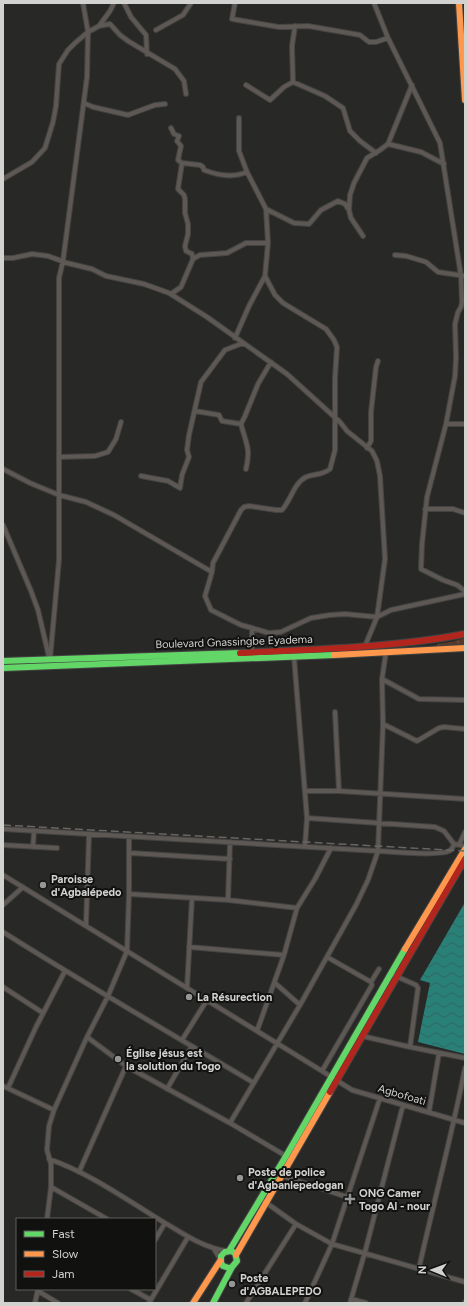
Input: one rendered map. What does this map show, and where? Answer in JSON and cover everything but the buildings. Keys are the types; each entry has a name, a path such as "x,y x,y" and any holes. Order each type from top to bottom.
{"main road":[{"path":"459,3 465,100"},
{"name":"Boulevard Gnassingbe Eyadema","path":"3,668 50,667 252,656 434,640 465,634"},
{"name":"Boulevard Gnassingbe Eyadema","path":"3,661 252,656 294,657 465,648"},
{"path":"193,1303 220,1260 221,1255 227,1251 283,1176 334,1078 362,1036 428,909 465,849"},
{"path":"213,1303 232,1268 236,1264 236,1255 286,1156 465,859"},
{"path":"227,1251 233,1252 236,1255"},
{"path":"220,1260 223,1266 226,1268 232,1268"}],"street":[{"path":"50,667 59,560 59,278 63,261 87,77 88,32 83,3"},
{"path":"99,26 114,3"},
{"path":"124,3 131,17 146,35 147,54"},
{"path":"156,30 183,14 191,3"},
{"path":"236,3 232,19 279,27 308,26 360,36 369,42 376,42 388,38"},
{"path":"374,3 388,38 440,143 463,276 462,302 456,318 456,358 446,424 425,508 422,569 443,580 457,585 465,592"},
{"path":"3,179 29,164 45,148 56,106 59,64 68,50 88,32 99,26 110,24 122,36 147,54 175,69 184,81 186,94"},
{"path":"293,82 292,46 295,26"},
{"path":"246,85 270,100 284,87 293,82"},
{"path":"293,82 325,96 343,108 350,131 360,142 376,153"},
{"path":"349,210 350,195 354,183 367,158 388,144 412,85"},
{"path":"84,103 93,107 128,115 155,105 165,104"},
{"path":"235,338 252,300 265,276 268,243 266,209 247,172 239,151 239,118"},
{"path":"171,128 174,134 179,136 177,141 181,146 178,160 182,163 200,165 204,170 223,175 235,176 247,172"},
{"path":"388,144 421,152 444,164"},
{"path":"182,163 178,189 184,195 185,213 188,224 188,234 185,246 186,251 192,254 193,258"},
{"path":"266,209 294,223 309,224 321,210 338,201 345,204 362,236"},
{"path":"171,294 181,287 193,258 200,255 227,253 246,243 268,243"},
{"path":"3,258 13,258 32,254 48,256 106,276 152,286 171,294 207,317 297,382 326,411 336,418 348,431 372,451 379,467 385,559 377,617 365,646"},
{"path":"395,255 406,256 426,262 438,272 463,276"},
{"path":"265,276 275,295 283,303 326,329 337,347 335,450 330,469 324,474 307,476 301,480 297,484 282,510 249,506 244,507 241,510 213,563 205,596 211,610 241,625 269,632 281,632 311,618 330,615 377,617 391,610 465,592"},
{"path":"141,476 168,481 180,488 182,475 189,457 188,443 201,382 225,350 243,344"},
{"path":"246,469 249,456 248,445 241,424 258,384 271,362"},
{"path":"367,448 371,441 371,412 376,367 378,362"},
{"path":"195,410 219,415 222,421 241,424"},
{"path":"59,457 95,456 108,452 116,439 121,422"},
{"path":"446,424 465,424"},
{"path":"3,469 30,483 59,495 86,502 114,515 212,572"},
{"path":"425,508 465,512"},
{"path":"3,525 34,597 50,660"},
{"path":"252,628 252,656"},
{"path":"230,1123 278,1044 356,905 368,880 378,851 379,793 383,724 382,679 386,644"},
{"path":"294,657 307,818 305,846"},
{"path":"382,679 422,700 465,700"},
{"path":"335,712 339,791"},
{"path":"383,724 417,741 439,728 465,729"},
{"path":"305,791 339,791 465,799"},
{"path":"307,818 435,826 444,831 454,844 465,846"},
{"path":"3,829 378,851 443,853 451,850 454,844"},
{"path":"33,847 34,831"},
{"path":"459,845 465,832"},
{"path":"86,925 89,835"},
{"path":"47,1218 52,1187 47,1150 49,1126 54,1110 87,1037 108,996 127,951 130,853 129,837"},
{"path":"228,900 230,842"},
{"path":"3,845 57,848"},
{"path":"257,1031 275,983 297,908 315,879 331,848"},
{"path":"130,853 230,859"},
{"name":"Agbofoati","path":"3,875 352,1090 465,1123"},
{"path":"3,904 23,887"},
{"path":"129,894 228,900 297,908"},
{"path":"187,988 192,898"},
{"path":"3,932 65,971 254,1083"},
{"path":"189,947 284,955"},
{"path":"327,957 371,982"},
{"path":"322,1071 371,988 371,982 379,969"},
{"path":"8,1088 43,1013 65,971"},
{"path":"394,975 416,985 418,988 410,1047"},
{"path":"275,983 300,1005"},
{"path":"3,987 43,1013"},
{"path":"182,1040 207,1000"},
{"path":"362,1036 465,1058"},
{"path":"87,1037 126,1066 230,1123 286,1156"},
{"path":"167,1089 192,1046"},
{"path":"429,1112 439,1053"},
{"path":"79,1172 126,1066"},
{"path":"419,1268 436,1193 455,1120 465,1068"},
{"path":"3,1086 54,1110"},
{"path":"305,1303 332,1244 380,1098"},
{"path":"366,1303 351,1301 403,1105"},
{"path":"49,1159 96,1180 188,1237 214,1249 227,1251"},
{"path":"276,1174 347,1197"},
{"path":"52,1187 104,1218"},
{"path":"263,1201 296,1224 332,1244 365,1252 465,1282"},
{"path":"156,1238 165,1223"},
{"path":"246,1303 296,1224"},
{"path":"132,1290 150,1302 188,1237"},
{"path":"214,1249 220,1260"},
{"path":"35,1303 38,1290 58,1303"}],"shaded area":[{"path":"465,638 465,645 437,646 437,644"}],"water":[{"path":"464,904 465,1054 418,1042 430,983 420,980"}],"railway":[{"path":"3,825 465,851"}],"traffic: fast":[{"path":"3,661 240,653"},
{"path":"3,668 334,655"},
{"path":"229,1251 286,1156 405,949"},
{"path":"213,1303 232,1267 237,1261 235,1253 231,1251 225,1252 221,1256 221,1263 223,1266 229,1268 232,1267"}],"traffic: slow":[{"path":"459,3 465,100"},
{"path":"334,655 465,648"},
{"path":"405,949 465,849"},
{"path":"236,1255 330,1092"},
{"path":"193,1303 220,1261"}],"traffic: jam":[{"path":"240,653 381,645 437,639 465,634"},
{"path":"330,1092 465,859"}],"place":[{"name":"Paroisse d'Agbalépedo","path":"43,885"},
{"name":"La Résurection","path":"189,997"},
{"name":"Église jésus est la solution du Togo","path":"118,1059"},
{"name":"Poste de police d'Agbanlepedogan","path":"240,1178"},
{"name":"ONG Camer Togo Al - nour","path":"350,1199"},
{"name":"Poste d'AGBALEPEDO","path":"232,1284"}]}
